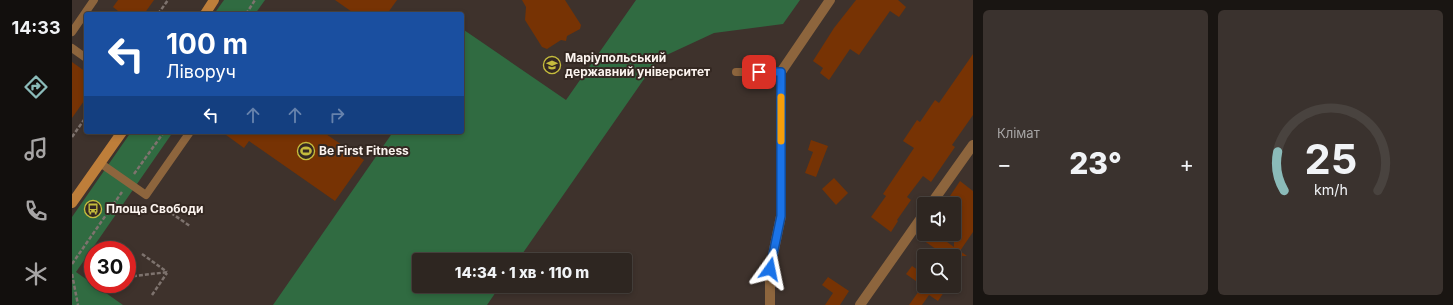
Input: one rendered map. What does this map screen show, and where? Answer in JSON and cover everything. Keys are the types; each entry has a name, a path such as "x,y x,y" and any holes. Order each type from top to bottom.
{"main road":[{"path":"205,12 214,0"},
{"path":"72,203 121,134"}],"street":[{"path":"770,305 770,269 781,216 781,72 830,0"},
{"path":"936,197 973,145"},
{"path":"860,305 917,224"}],"lane":[{"path":"86,12 94,0"},
{"path":"72,32 84,15"},
{"path":"72,48 84,57"},
{"path":"736,72 781,72"},
{"path":"100,163 146,195 189,134"}],"path":[{"path":"159,12 168,0"},
{"path":"247,12 255,0"},
{"path":"72,137 84,120"},
{"path":"72,264 163,134"},
{"path":"171,213 190,226"},
{"path":"142,254 168,272"},
{"path":"136,276 168,272"},
{"path":"152,295 168,272"},
{"path":"72,274 78,305"}],"green space":[{"path":"224,0 265,0 256,12 215,12"},
{"path":"636,0 800,0 783,24 714,33 658,59 523,253 412,253 412,293 495,293 487,305 273,305 392,134 464,134 464,30 566,100"},
{"path":"130,134 172,134 97,241 84,241 84,260 76,272 84,278 84,293 106,293 123,305 72,305 72,217"}],"building":[{"path":"118,0 154,0 145,12 119,12 113,7"},
{"path":"335,0 397,0 388,12 352,12"},
{"path":"522,0 565,0 581,25 580,29 567,36 566,41 561,40 547,49 542,47 525,20 526,7"},
{"path":"856,0 898,0 906,7 899,17 890,11 859,55 850,49 829,80 820,73 823,68 813,61 834,28"},
{"path":"973,54 973,115 952,145 955,147 931,182 923,176 907,197 911,200 897,220 898,221 891,232 871,217 886,196 883,194 914,148 903,141 917,120 920,122 935,100 939,103"},
{"path":"72,62 84,71 84,101 72,118"},
{"path":"225,134 326,134 364,160 335,201 249,141 244,148"},
{"path":"811,140 828,146 816,177 805,173 813,152 808,150"},
{"path":"834,178 848,193 836,205 822,189"},
{"path":"960,181 973,191 973,232 961,250 936,249 924,241 946,241 954,247 954,241 961,241 961,197 950,196"},
{"path":"961,252 967,256 961,256"},
{"path":"912,266 917,269 917,282 906,274"},
{"path":"828,277 849,291 840,305 825,305 833,293 822,285"},
{"path":"917,293 943,293 938,301 929,295 922,305 909,305"}],"slow traffic":[{"path":"781,97 781,141"}],"place":[{"name":"Маріупольський державний університет","path":"552,65"},
{"name":"Be First Fitness","path":"306,151"},
{"name":"Площа Свободи","path":"93,209"}],"route":[{"path":"759,72 781,72 781,216 770,269"}]}
